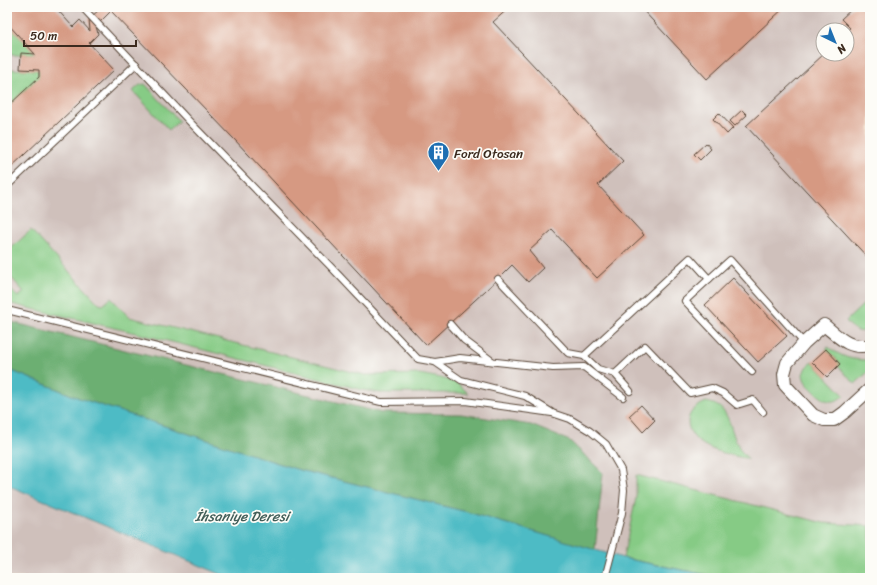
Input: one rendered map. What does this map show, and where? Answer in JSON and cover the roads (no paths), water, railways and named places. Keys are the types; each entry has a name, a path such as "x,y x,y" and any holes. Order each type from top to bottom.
{"street":[{"path":"870,345 862,347 846,344 824,325 804,343 787,364 784,374 785,385 813,415 824,420 834,420 870,389"}],"lane":[{"path":"82,7 418,359 435,362 460,358 553,368 584,367 623,397"},
{"path":"7,186 136,64"},
{"path":"584,356 690,258 709,279"},
{"path":"752,372 685,301 730,260 804,343"},
{"path":"498,279 568,353 584,356 598,369 615,374 630,391"},
{"path":"7,310 381,402 466,401 552,413 570,419 590,431 606,444 620,470 624,490 622,512 605,578"},
{"path":"450,324 464,340 493,362"},
{"path":"615,374 646,346 690,393 712,388 723,393 737,405 753,400 762,412"},
{"path":"435,362 461,380 525,396 552,413"}],"water":[{"name":"İhsaniye Deresi","path":"7,369 79,398 296,469 467,512 623,558 722,578 230,578 7,485"}],"place":[{"name":"Ford Otosan","path":"438,172"}]}
